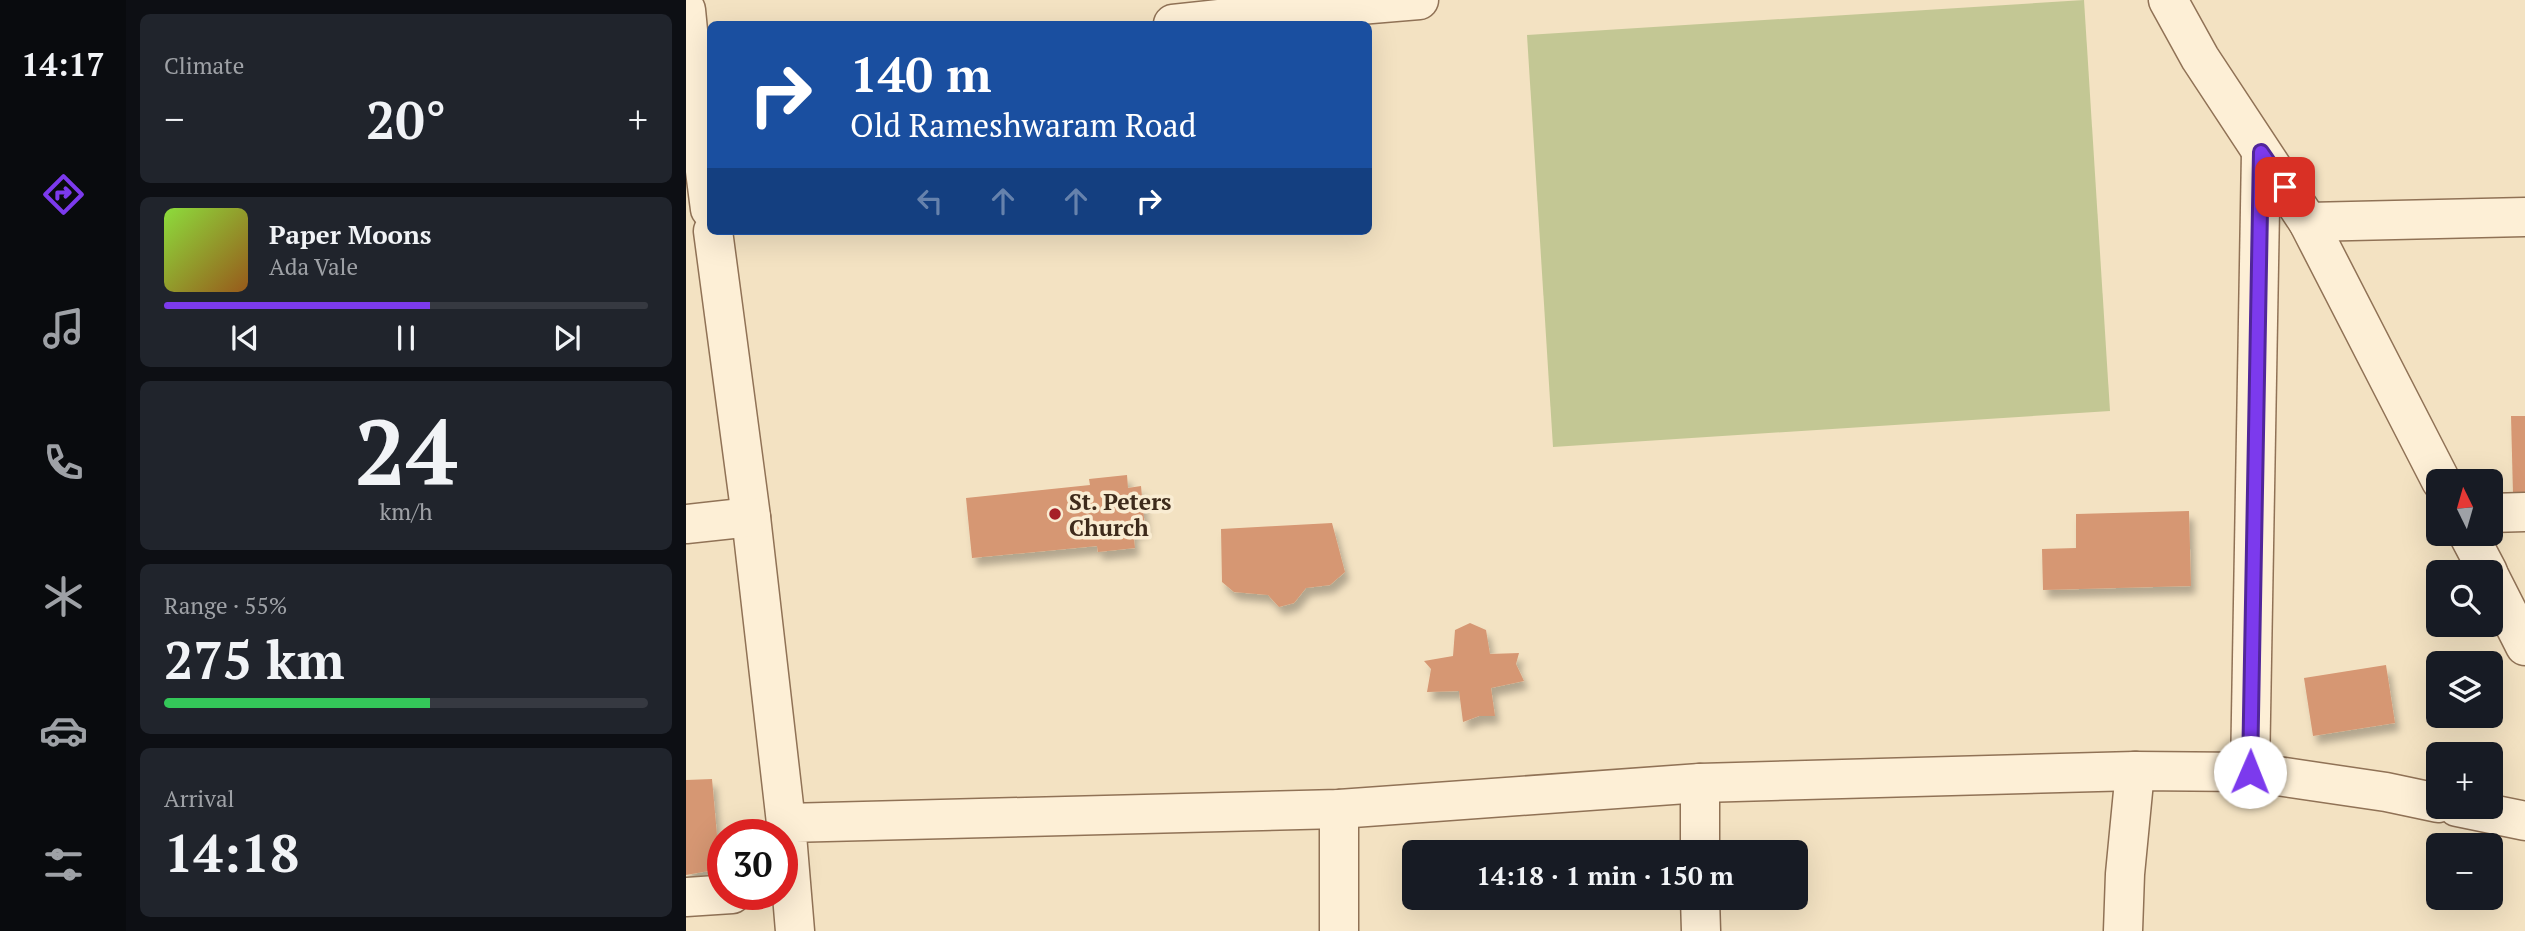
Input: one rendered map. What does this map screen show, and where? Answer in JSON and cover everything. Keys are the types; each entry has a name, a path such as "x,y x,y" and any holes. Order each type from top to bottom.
{"street":[{"path":"1193,21 1300,5 1419,0"},
{"path":"2168,0 2200,58 2308,222 2435,469"},
{"path":"686,10 696,71 707,179"},
{"path":"2250,772 2261,152"},
{"path":"2308,222 2525,217"},
{"path":"714,235 751,517 785,819"},
{"path":"2503,513 2525,512"},
{"path":"686,524 751,517"},
{"path":"2503,603 2525,646"},
{"path":"2123,931 2125,874 2135,771"},
{"path":"798,824 1339,809 1700,782 2135,771 2250,772 2426,800"},
{"path":"1700,782 1700,840"},
{"path":"1339,809 1339,931"},
{"path":"2503,816 2525,821"},
{"path":"686,897 707,896"},
{"path":"791,910 795,931"},
{"path":"1700,910 1701,931"}],"green space":[{"path":"2084,0 2110,411 1553,447 1527,35"}],"building":[{"path":"2511,416 2525,416 2525,494 2513,494"},
{"name":"St. Peters Church","path":"1127,475 1128,488 1141,486 1145,529 1133,531 1135,548 1098,552 1097,546 972,558 966,498 1090,485 1089,479"},
{"path":"2189,511 2191,586 2043,590 2042,549 2076,548 2076,514"},
{"path":"1332,523 1345,572 1330,585 1306,588 1294,603 1279,607 1268,595 1234,592 1222,582 1221,529"},
{"path":"1470,623 1486,630 1490,654 1519,653 1516,664 1524,681 1491,688 1495,716 1479,716 1463,722 1459,691 1427,692 1431,669 1424,661 1453,656 1455,630"},
{"path":"2386,665 2395,723 2313,736 2304,678"},
{"path":"712,779 716,819 707,819 707,871 686,875 686,780"}],"place":[{"name":"St. Peters Church","path":"1055,514"}],"route":[{"path":"2250,772 2261,152 2285,187"}]}
